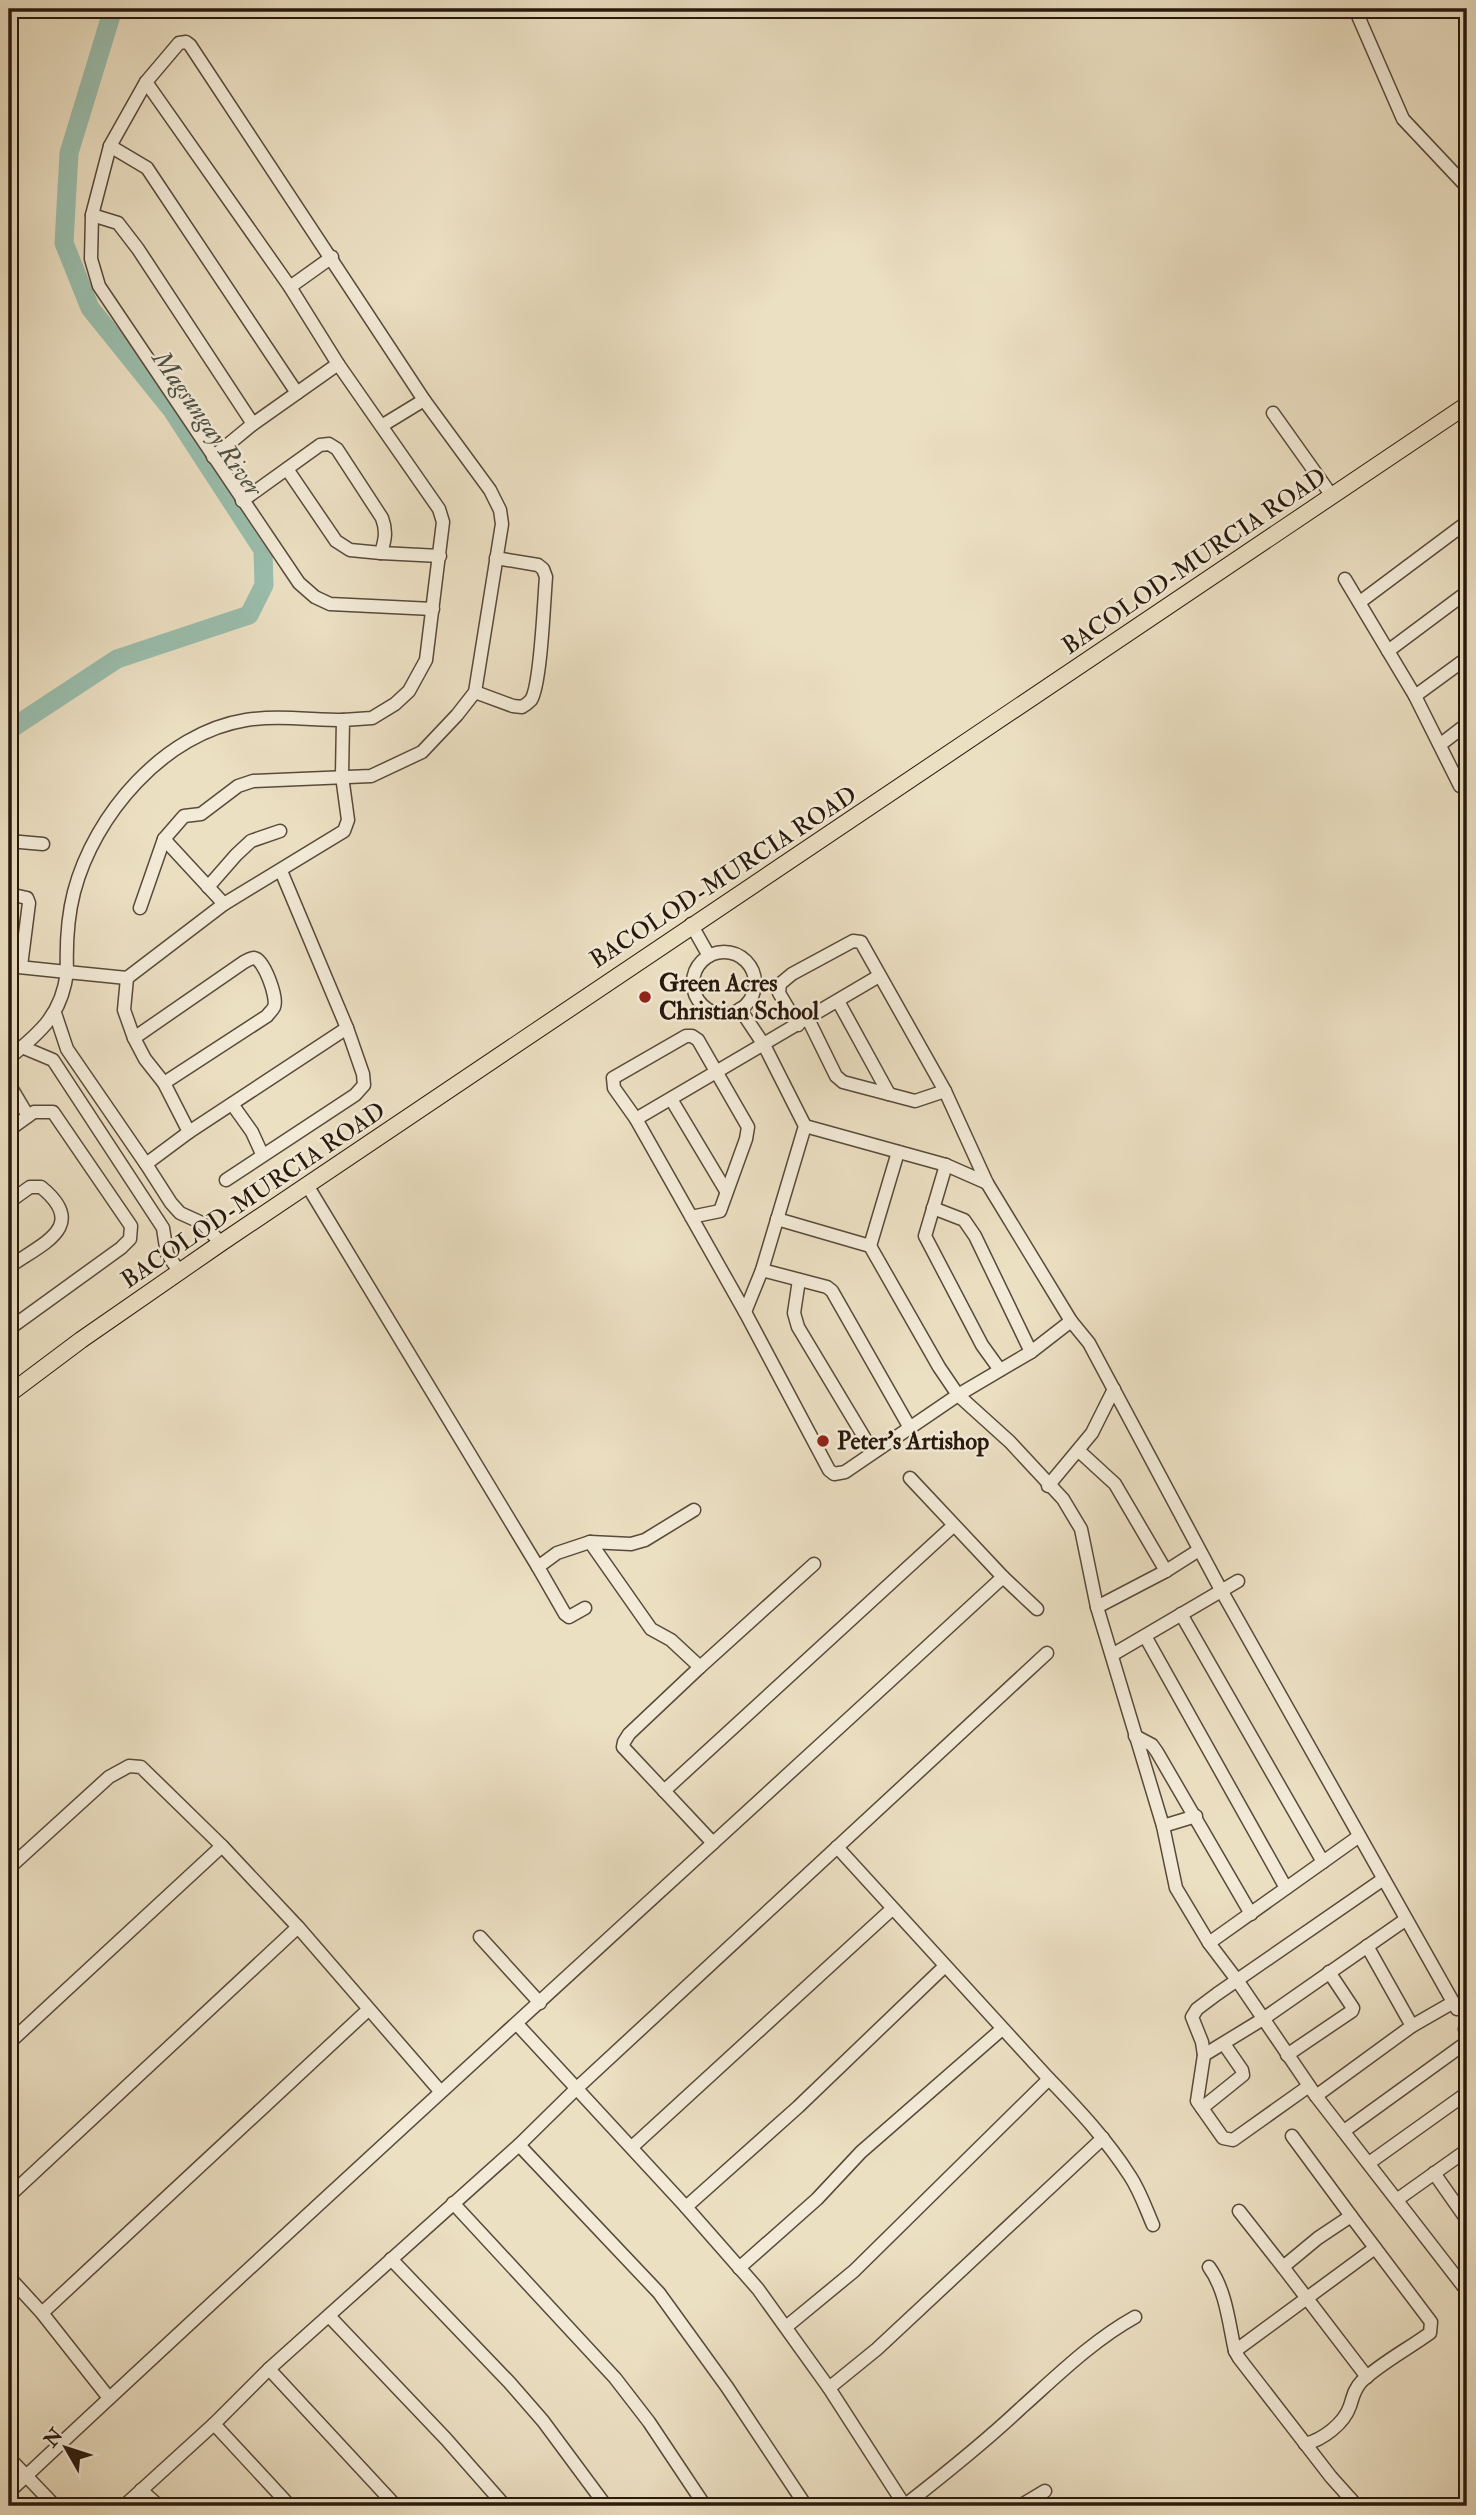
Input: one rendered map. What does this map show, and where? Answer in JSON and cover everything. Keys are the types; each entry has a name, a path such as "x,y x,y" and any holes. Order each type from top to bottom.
{"main road":[{"name":"BACOLOD-MURCIA ROAD","path":"9,1394 44,1366 221,1242 1467,405"}],"street":[{"path":"1355,9 1403,119 1467,187"},
{"path":"140,908 164,839 184,816 201,814 239,786 253,781 371,776 422,752 457,715 475,692 502,524 500,510 489,490 424,400 190,45 186,42 179,43 146,82 110,146 92,215 91,259 99,286 299,583 315,597 330,604 433,608"},
{"path":"9,1058 55,1013 65,990 66,934 74,892 87,853 104,823 137,781 171,752 209,732 246,720 372,719 409,691 426,660 443,522 439,509 338,364 290,287 146,82"},
{"path":"110,146 147,168 297,393"},
{"path":"92,215 118,223 132,240 253,424"},
{"path":"290,287 332,257"},
{"path":"213,457 253,424 338,364"},
{"path":"383,425 424,400"},
{"path":"1273,413 1332,496"},
{"path":"242,501 320,445 329,444 337,449 382,518 386,539 381,553"},
{"path":"287,469 336,541 350,550 440,556"},
{"path":"1360,602 1467,522"},
{"path":"475,692 522,707 531,701 537,672 546,577 538,565 496,558"},
{"path":"1345,579 1415,696 1460,786 1467,788"},
{"path":"1388,651 1467,592"},
{"path":"1415,696 1467,658"},
{"path":"9,894 27,898 29,903 15,966 127,978 225,904 347,827 342,776 342,720"},
{"path":"1441,744 1467,724"},
{"path":"208,887 251,841 280,831"},
{"path":"164,839 225,904"},
{"path":"9,841 43,844"},
{"path":"226,1180 355,1095 364,1085 363,1074 347,1028 281,871"},
{"path":"691,924 709,956"},
{"path":"945,1091 915,1101 851,1086 836,1076 803,1022 779,993 780,984 792,974 858,941 864,945 945,1091 987,1183 1071,1321 1089,1343 1221,1590 1454,2006 1412,2026 1233,2140 1223,2138 1196,2096 1204,2056 1193,2014 1237,1980 1382,1880"},
{"path":"721,952 734,954 745,960 752,971 755,983 753,993 740,1009 727,1014 713,1012 701,1005 694,992 693,978 698,965 709,956 721,952"},
{"path":"134,1038 244,962 257,958 262,963 275,997 274,1007 267,1016 164,1083"},
{"path":"636,1119 879,976"},
{"path":"127,978 124,1010 134,1038 145,1059 164,1083 189,1132"},
{"path":"838,1001 890,1094"},
{"path":"740,1009 764,1045 805,1126 761,1270 745,1312"},
{"path":"55,1013 67,1049 176,1210 202,1223 221,1242"},
{"path":"146,1164 189,1132 347,1028"},
{"path":"691,1217 720,1211 748,1127 698,1040 686,1036 613,1077 614,1088 636,1119 691,1217 745,1312 829,1470 834,1474 841,1474 958,1395 1031,1352 1071,1321"},
{"path":"22,1047 53,1060 163,1228 167,1254 179,1271"},
{"path":"53,1060 67,1049"},
{"path":"9,1084 28,1116"},
{"path":"671,1099 726,1191"},
{"path":"232,1104 253,1132 262,1154"},
{"path":"9,1130 39,1111 53,1112 131,1226 130,1239 121,1248 9,1329"},
{"path":"97,1125 111,1114"},
{"path":"805,1126 946,1165 987,1183"},
{"path":"870,1246 898,1152"},
{"path":"946,1165 925,1236 982,1345 1000,1370"},
{"path":"141,1194 157,1182"},
{"path":"307,1185 565,1614 569,1617 585,1608"},
{"path":"9,1202 30,1187 41,1187 58,1206 62,1222 61,1228 54,1236 9,1267"},
{"path":"933,1208 964,1220 975,1236 1031,1352"},
{"path":"777,1219 870,1246 939,1367 958,1395 1010,1442 1048,1486 1063,1499 1081,1529 1097,1607 1163,1826 1174,1883 1209,1943 1287,2055 1467,2291"},
{"path":"761,1270 827,1287 832,1291 910,1428"},
{"path":"799,1280 794,1313 798,1327 873,1452"},
{"path":"1048,1486 1092,1433 1114,1389"},
{"path":"1079,1451 1115,1484 1166,1571"},
{"path":"910,1478 953,1526 1037,1609"},
{"path":"538,1567 557,1553 590,1542 637,1542 694,1510"},
{"path":"664,1791 953,1526"},
{"path":"590,1542 651,1629 671,1640 700,1667"},
{"path":"1097,1607 1166,1571 1199,1550"},
{"path":"713,1843 624,1750 623,1745 629,1734 814,1564"},
{"path":"9,2492 440,2091 517,2024 1003,1577"},
{"path":"1112,1655 1238,1581"},
{"path":"1181,1614 1323,1862"},
{"path":"1145,1636 1286,1888"},
{"path":"124,2506 214,2424 269,2369 519,2145 577,2088 1047,1653"},
{"path":"1135,1735 1152,1745 1157,1752 1251,1913"},
{"path":"9,1868 109,1777 129,1766 141,1767 222,1846 298,1927 440,2091"},
{"path":"1163,1826 1196,1816"},
{"path":"1209,1943 1358,1837"},
{"path":"9,2043 222,1846"},
{"path":"837,1847 1103,2138 1131,2177 1153,2225"},
{"path":"632,2147 892,1909"},
{"path":"1204,2056 1405,1920"},
{"path":"9,2196 298,1927"},
{"path":"480,1937 540,2003"},
{"path":"1367,1946 1412,2026"},
{"path":"686,2207 798,2107 946,1966"},
{"path":"1287,2055 1353,2011 1329,1972"},
{"path":"42,2314 368,2010"},
{"path":"517,2024 632,2147 739,2268 786,2327 829,2388 905,2506 965,2459 1081,2355 1116,2327 1135,2317"},
{"path":"739,2268 817,2199 861,2152 1002,2029"},
{"path":"1344,2131 1467,2042"},
{"path":"1202,2108 1243,2076 1224,2044"},
{"path":"786,2327 872,2255 1049,2079"},
{"path":"1369,2163 1467,2093"},
{"path":"1292,2136 1422,2308 1431,2322 1432,2329 1357,2386 1343,2418 1316,2441 1305,2444"},
{"path":"829,2388 877,2349 1103,2138"},
{"path":"519,2145 659,2293 727,2387 806,2506"},
{"path":"1398,2199 1467,2150"},
{"path":"1434,2173 1467,2220"},
{"path":"453,2203 615,2378 649,2422 705,2506"},
{"path":"1239,2211 1367,2377"},
{"path":"1283,2267 1318,2238 1351,2216"},
{"path":"1235,2351 1375,2248"},
{"path":"391,2259 543,2421 606,2506"},
{"path":"1209,2267 1222,2294 1235,2351 1305,2444 1357,2506"},
{"path":"9,2277 109,2398"},
{"path":"329,2316 505,2506"},
{"path":"269,2369 397,2506"},
{"path":"214,2424 290,2506"},
{"path":"9,2458 55,2506"},
{"path":"141,2490 159,2506"},
{"path":"1020,2506 1045,2491"}],"waterway":[{"name":"Magsungay River","path":"9,730 117,659 249,615 264,585 263,550 172,410 90,308 64,243 69,153 113,9"}],"place":[{"name":"Green Acres Christian School","path":"645,997"},
{"name":"Peter's Artishop","path":"823,1441"}]}
